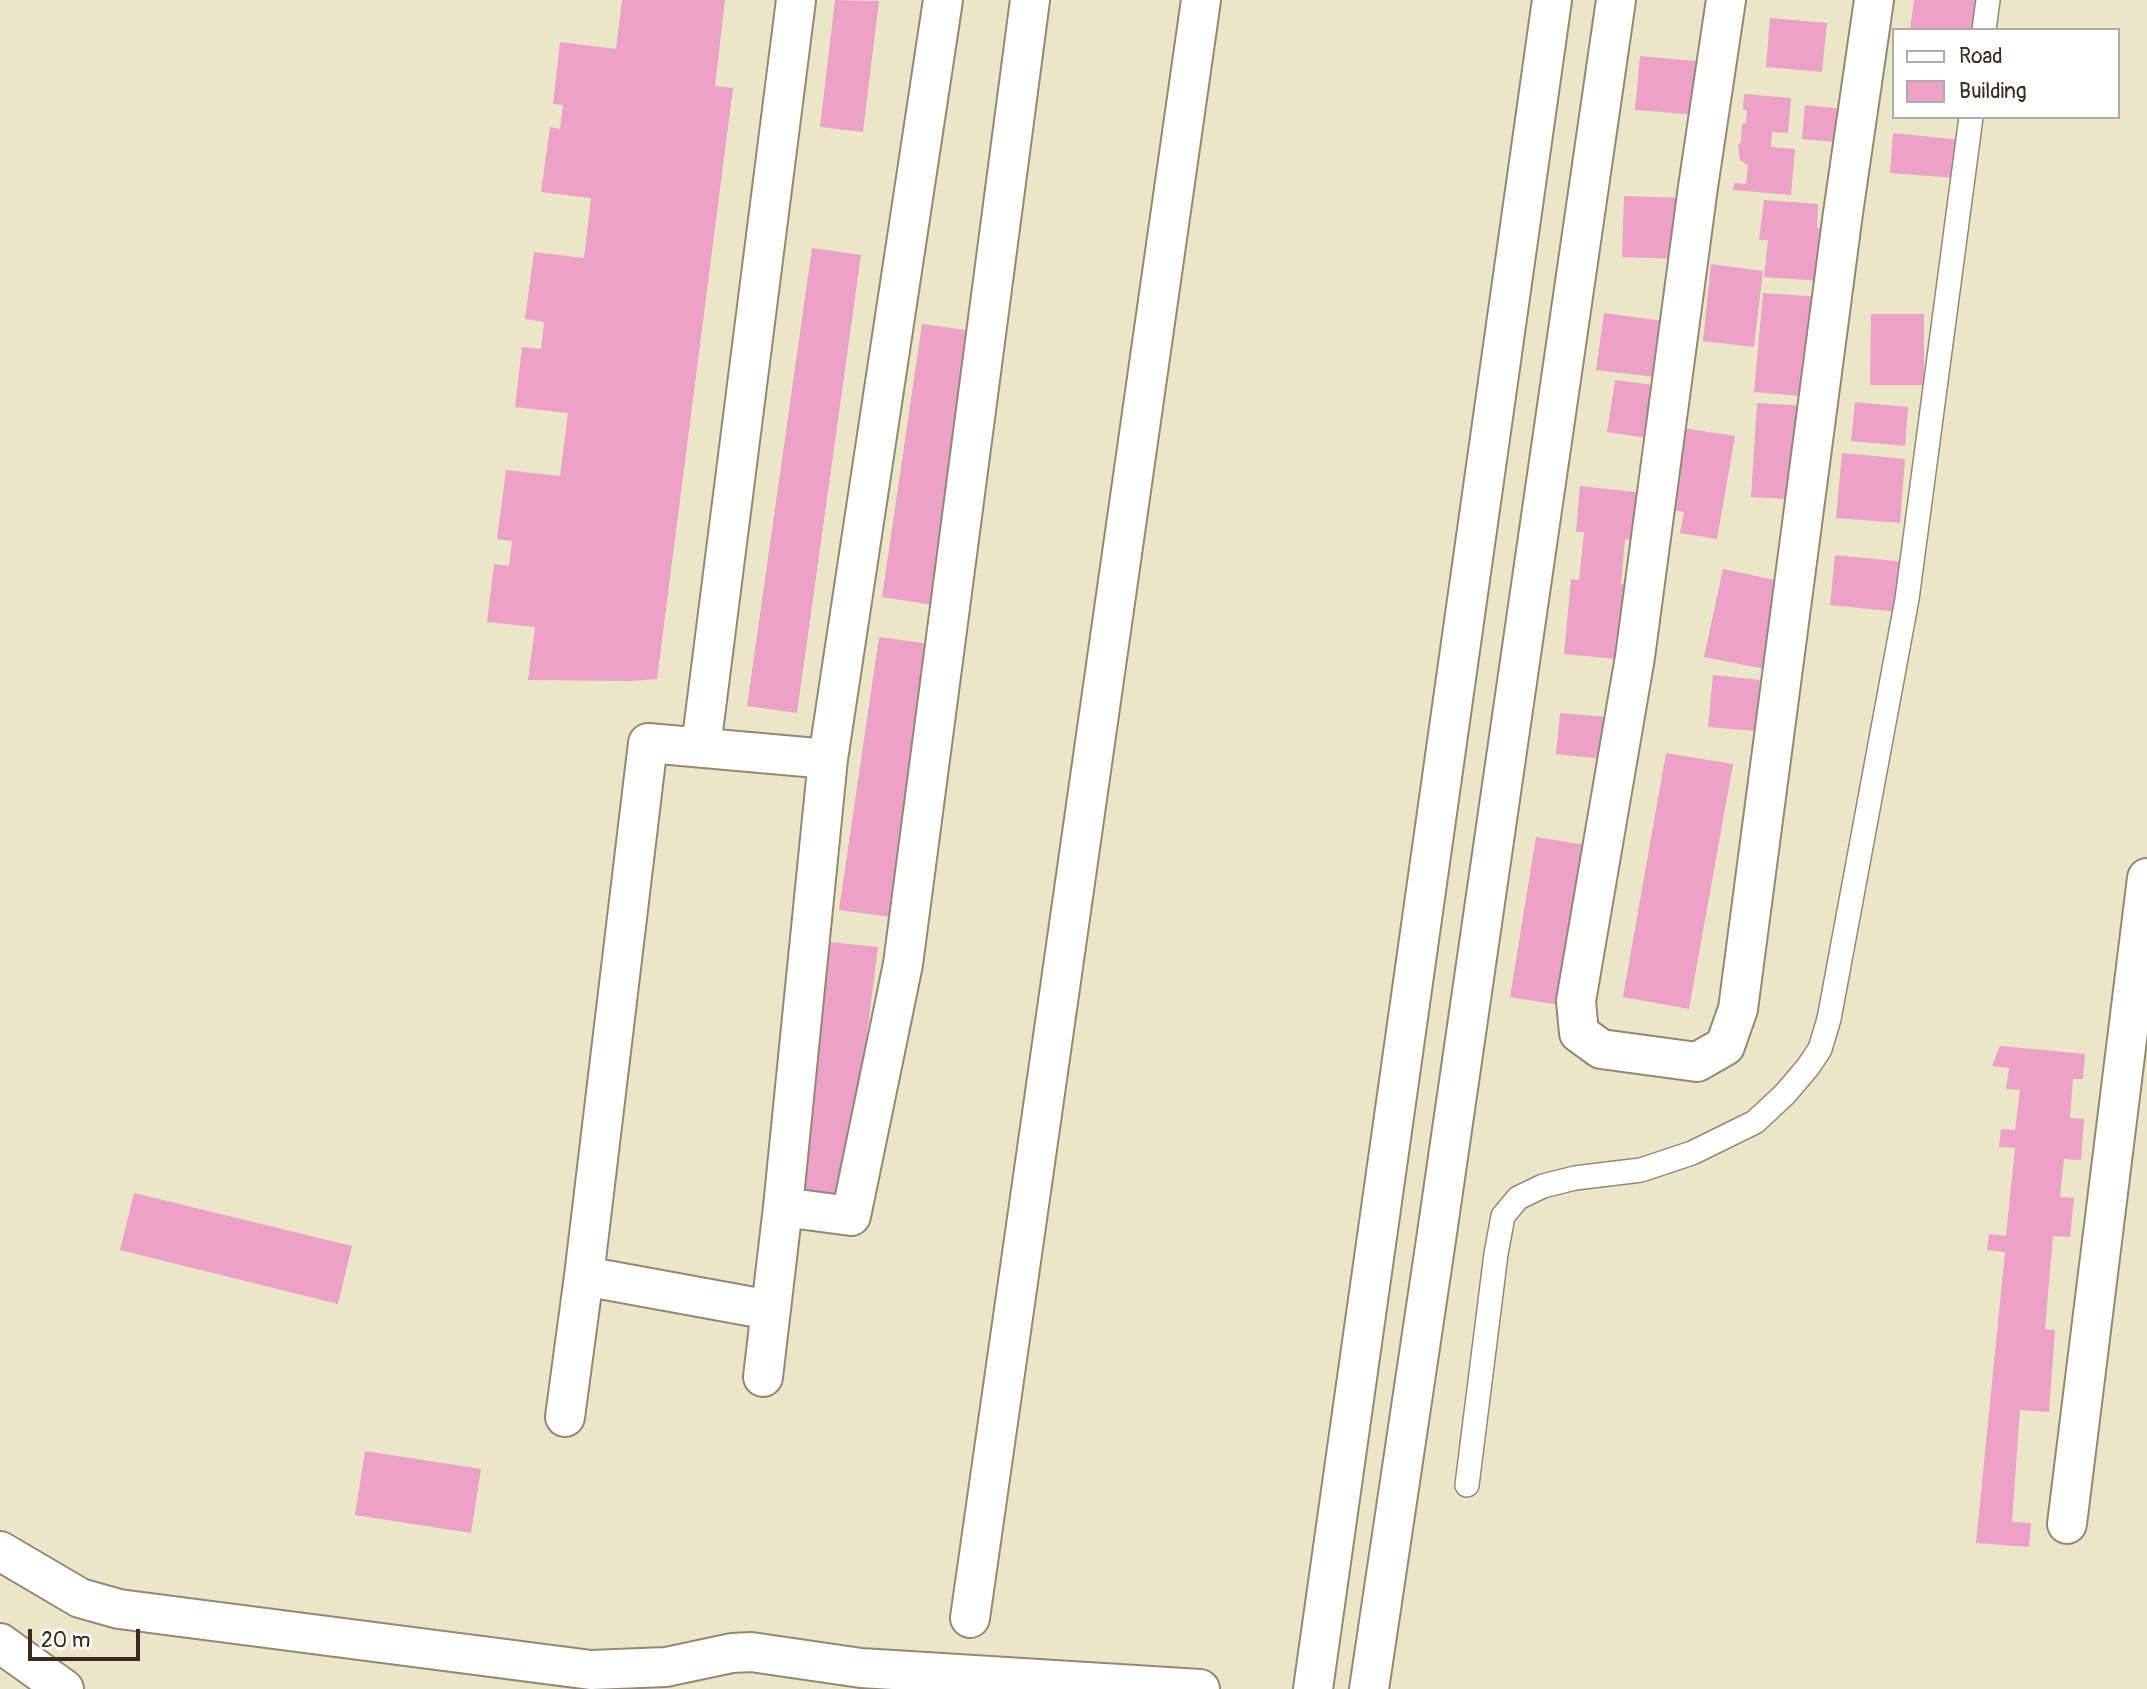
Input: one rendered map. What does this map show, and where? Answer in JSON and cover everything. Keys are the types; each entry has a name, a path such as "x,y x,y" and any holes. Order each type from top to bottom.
{"street":[{"path":"701,747 796,0"},
{"path":"763,1377 783,1207 828,759 943,0"},
{"path":"783,1207 851,1216 903,964 1030,0"},
{"path":"970,1619 1201,0"},
{"path":"1313,1689 1552,0"},
{"path":"1369,1689 1616,0"},
{"path":"1726,0 1696,201 1635,657 1576,1001 1579,1033 1601,1049 1697,1062 1725,1046 1738,1009 1843,213 1874,0"},
{"path":"565,1417 648,743 828,759"},
{"path":"2067,1524 2147,878"},
{"path":"584,1276 770,1310"},
{"path":"0,1551 80,1598 118,1609 591,1670 666,1667 732,1653 751,1652 862,1668 1200,1689"},
{"path":"0,1643 64,1689"}],"lane":[{"path":"1984,28 1988,0"},
{"path":"1467,1485 1503,1216 1518,1198 1543,1186 1575,1178 1641,1170 1692,1153 1755,1122 1785,1094 1820,1049 1831,1005 1907,599 1971,119"}],"building":[{"path":"622,0 725,0 715,86 733,88 657,679 528,680 535,627 487,622 494,564 509,566 512,541 497,539 506,470 560,476 568,413 515,407 522,347 541,349 544,322 525,319 534,252 584,258 591,198 541,192 550,127 560,129 563,105 553,104 560,42 616,49"},
{"path":"835,0 879,1 863,132 820,127"},
{"path":"1914,0 1982,0 1979,28 1910,28"},
{"path":"1770,18 1827,23 1822,72 1766,67"},
{"path":"1640,56 1706,62 1700,115 1635,110"},
{"path":"1744,94 1791,98 1788,133 1772,132 1771,147 1795,149 1791,195 1733,190 1734,183 1746,184 1748,165 1740,160 1738,145 1741,142 1742,124 1746,123"},
{"path":"1805,105 1851,110 1847,143 1802,139"},
{"path":"1893,133 1961,140 1957,178 1890,173"},
{"path":"1624,196 1682,198 1680,259 1622,257"},
{"path":"1764,200 1818,204 1817,228 1838,228 1834,282 1764,277 1768,240 1759,240"},
{"path":"812,248 861,255 797,713 747,706"},
{"path":"1711,264 1763,271 1754,347 1703,341"},
{"path":"1763,293 1821,297 1813,397 1754,392"},
{"path":"1604,313 1663,321 1655,377 1596,370"},
{"path":"1871,314 1924,314 1924,385 1870,385"},
{"path":"922,324 973,331 933,605 882,597"},
{"path":"1615,380 1669,387 1661,440 1607,432"},
{"path":"1855,402 1908,407 1905,446 1851,441"},
{"path":"1757,403 1808,406 1802,500 1751,497"},
{"path":"1682,428 1735,436 1717,539 1680,533 1684,512 1669,509"},
{"path":"1842,453 1905,459 1900,523 1836,518"},
{"path":"1580,486 1644,493 1639,541 1625,539 1621,584 1635,585 1628,660 1564,654 1571,579 1579,580 1584,532 1576,532"},
{"path":"1835,555 1905,562 1899,612 1830,605"},
{"path":"1723,569 1789,583 1770,670 1704,657"},
{"path":"879,637 930,644 891,917 839,910"},
{"path":"1713,675 1760,680 1755,731 1708,727"},
{"path":"1560,713 1606,717 1603,759 1556,754"},
{"path":"1666,753 1733,764 1689,1009 1623,997"},
{"path":"1536,837 1592,846 1566,1006 1510,997"},
{"path":"829,942 878,947 862,1074 840,1200 801,1196"},
{"path":"2000,1046 2085,1054 2083,1079 2073,1079 2070,1118 2084,1119 2081,1160 2064,1159 2060,1197 2074,1198 2070,1237 2053,1236 2045,1329 2055,1330 2049,1412 2020,1410 2012,1522 2031,1523 2029,1547 1976,1543 2005,1252 1987,1250 1989,1234 2006,1236 2015,1148 1999,1147 2001,1129 2015,1130 2020,1090 2006,1089 2009,1068 1992,1066"},
{"path":"134,1193 352,1246 338,1304 120,1250"},
{"path":"365,1451 481,1469 471,1533 355,1515"}]}
